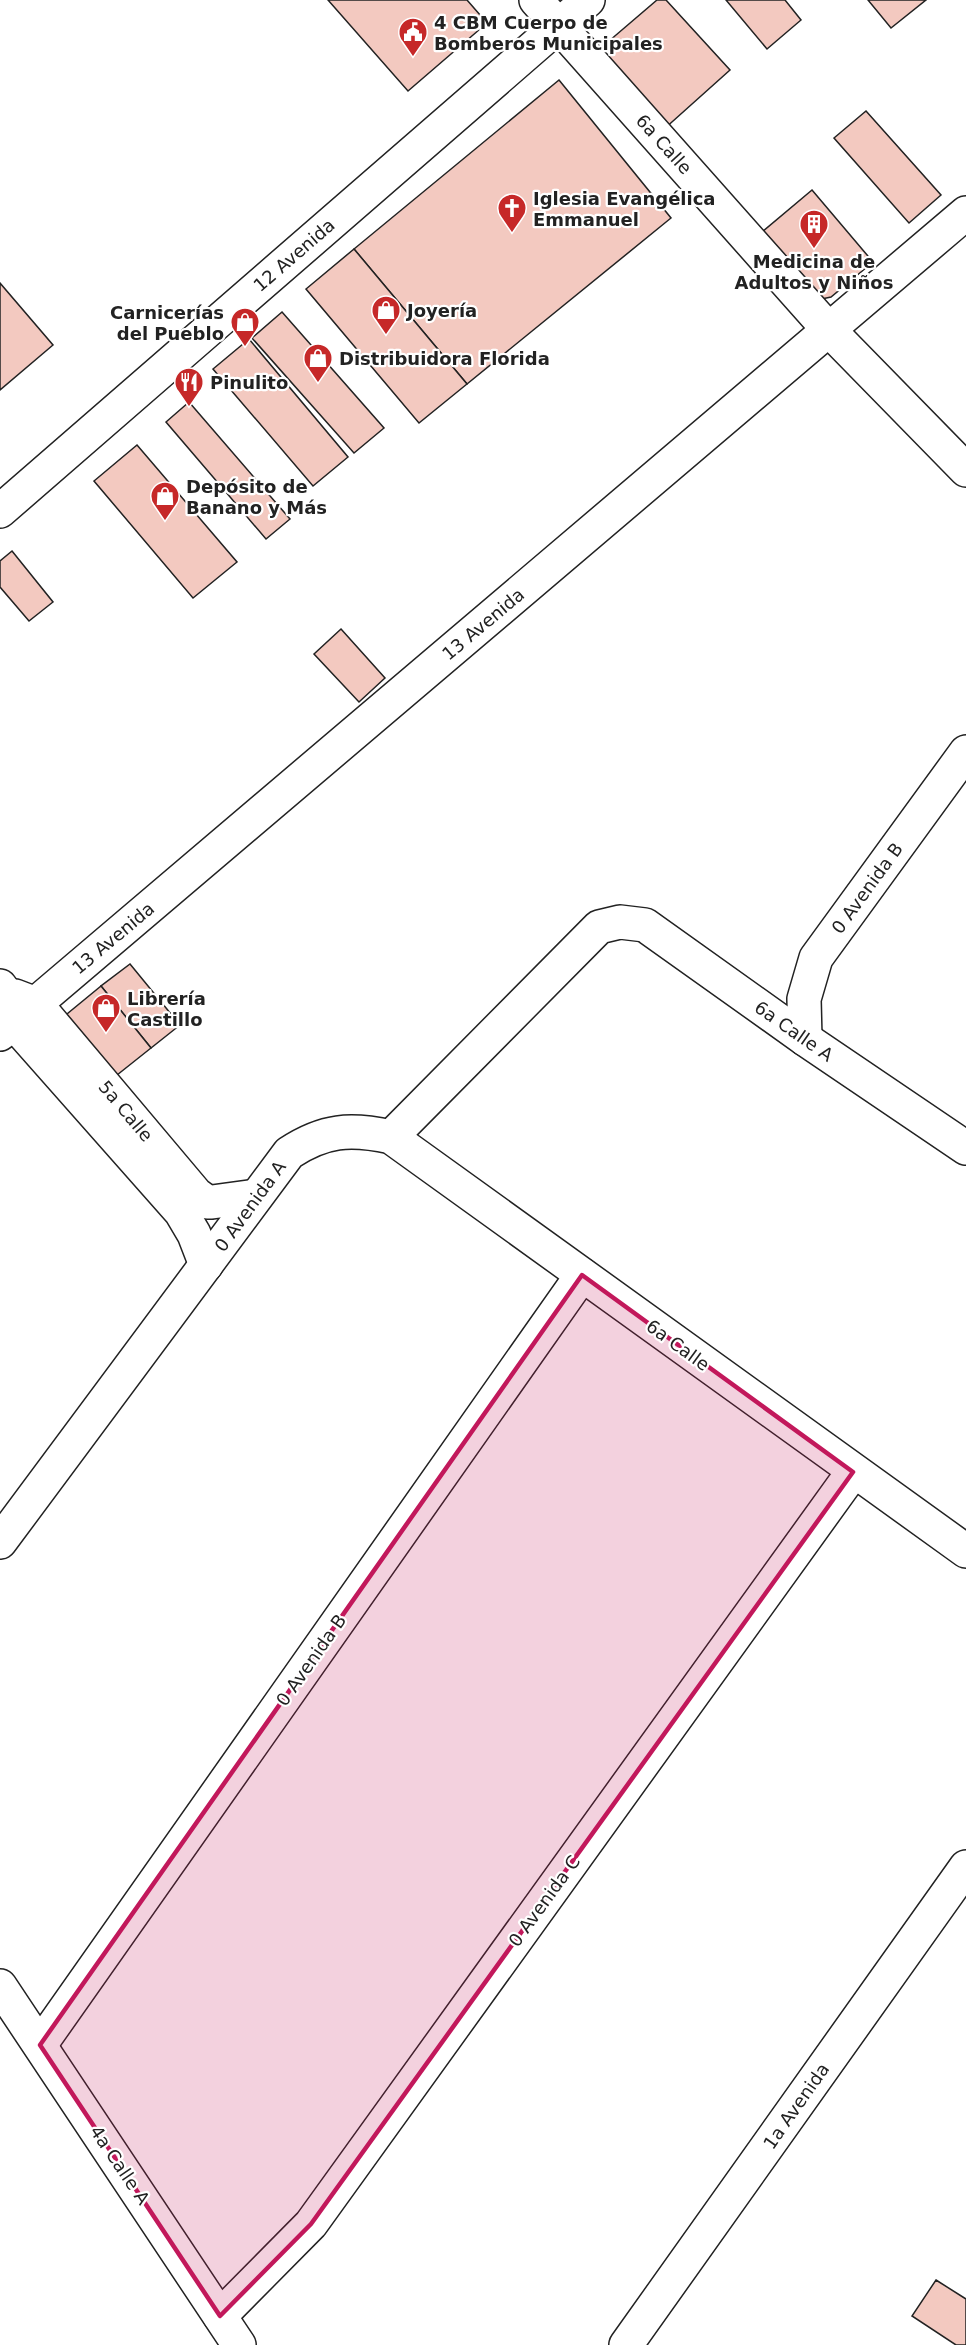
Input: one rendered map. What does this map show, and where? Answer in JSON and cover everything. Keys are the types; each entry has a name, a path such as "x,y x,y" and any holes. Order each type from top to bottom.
{"street":[{"name":"6a Calle","path":"536,0 829,330 966,470"},
{"name":"12 Avenida","path":"0,511 588,0"},
{"name":"13 Avenida","path":"11,1008 829,330 966,213"},
{"name":"0 Avenida B","path":"805,1039 804,999 816,958 966,752"},
{"name":"6a Calle A","path":"391,1137 599,927 620,922 645,925 805,1039 966,1148"},
{"name":"5a Calle","path":"11,1008 196,1194 207,1202 256,1196"},
{"name":"5a Calle","path":"11,1008 181,1212 194,1234 206,1265"},
{"name":"0 Avenida A","path":"0,1542 289,1153 310,1139 336,1133 365,1131 391,1137"},
{"name":"6a Calle","path":"391,1137 966,1551"},
{"name":"0 Avenida B","path":"40,2045 582,1275"},
{"name":"0 Avenida C","path":"220,2316 311,2224 854,1472"},
{"name":"1a Avenida","path":"626,2345 966,1867"},
{"name":"4a Calle A","path":"0,1986 239,2345"}],"highlighted area":[{"path":"582,1275 853,1472 311,2224 220,2316 40,2045"}],"building":[{"name":"4 CBM Cuerpo de Bomberos Municipales","path":"328,0 467,0 487,23 408,91"},
{"path":"657,0 666,0 730,70 663,130 609,70 609,41"},
{"path":"726,0 785,0 801,20 767,49"},
{"path":"868,0 926,0 891,28"},
{"name":"Iglesia Evangélica Emmanuel","path":"559,80 671,218 467,384 354,249"},
{"path":"866,111 941,195 909,223 834,138"},
{"name":"Medicina de Adultos y Niños","path":"812,190 873,262 831,297 817,300 755,238"},
{"name":"Joyería","path":"354,249 467,384 419,423 306,289"},
{"path":"0,283 53,345 0,390"},
{"name":"Distribuidora Florida","path":"282,312 384,428 354,453 252,338"},
{"path":"249,339 348,457 313,486 213,369"},
{"path":"189,402 290,519 266,539 166,422"},
{"name":"Depósito de Banano y Más","path":"137,445 237,562 193,598 94,481"},
{"path":"12,551 53,602 29,621 0,587 0,561"},
{"path":"341,629 385,678 359,702 314,654"},
{"path":"130,964 180,1025 151,1048 101,986"},
{"name":"Librería Castillo","path":"101,986 151,1048 112,1079 62,1018"},
{"path":"936,2280 966,2299 966,2345 956,2345 912,2316"}],"place":[{"name":"4 CBM Cuerpo de Bomberos Municipales","path":"413,58"},
{"name":"Iglesia Evangélica Emmanuel","path":"512,234"},
{"name":"Medicina de Adultos y Niños","path":"814,250"},
{"name":"Joyería","path":"386,336"},
{"name":"Carnicerías del Pueblo","path":"245,348"},
{"name":"Distribuidora Florida","path":"318,384"},
{"name":"Pinulito","path":"189,408"},
{"name":"Depósito de Banano y Más","path":"165,522"},
{"name":"Librería Castillo","path":"106,1034"}]}
